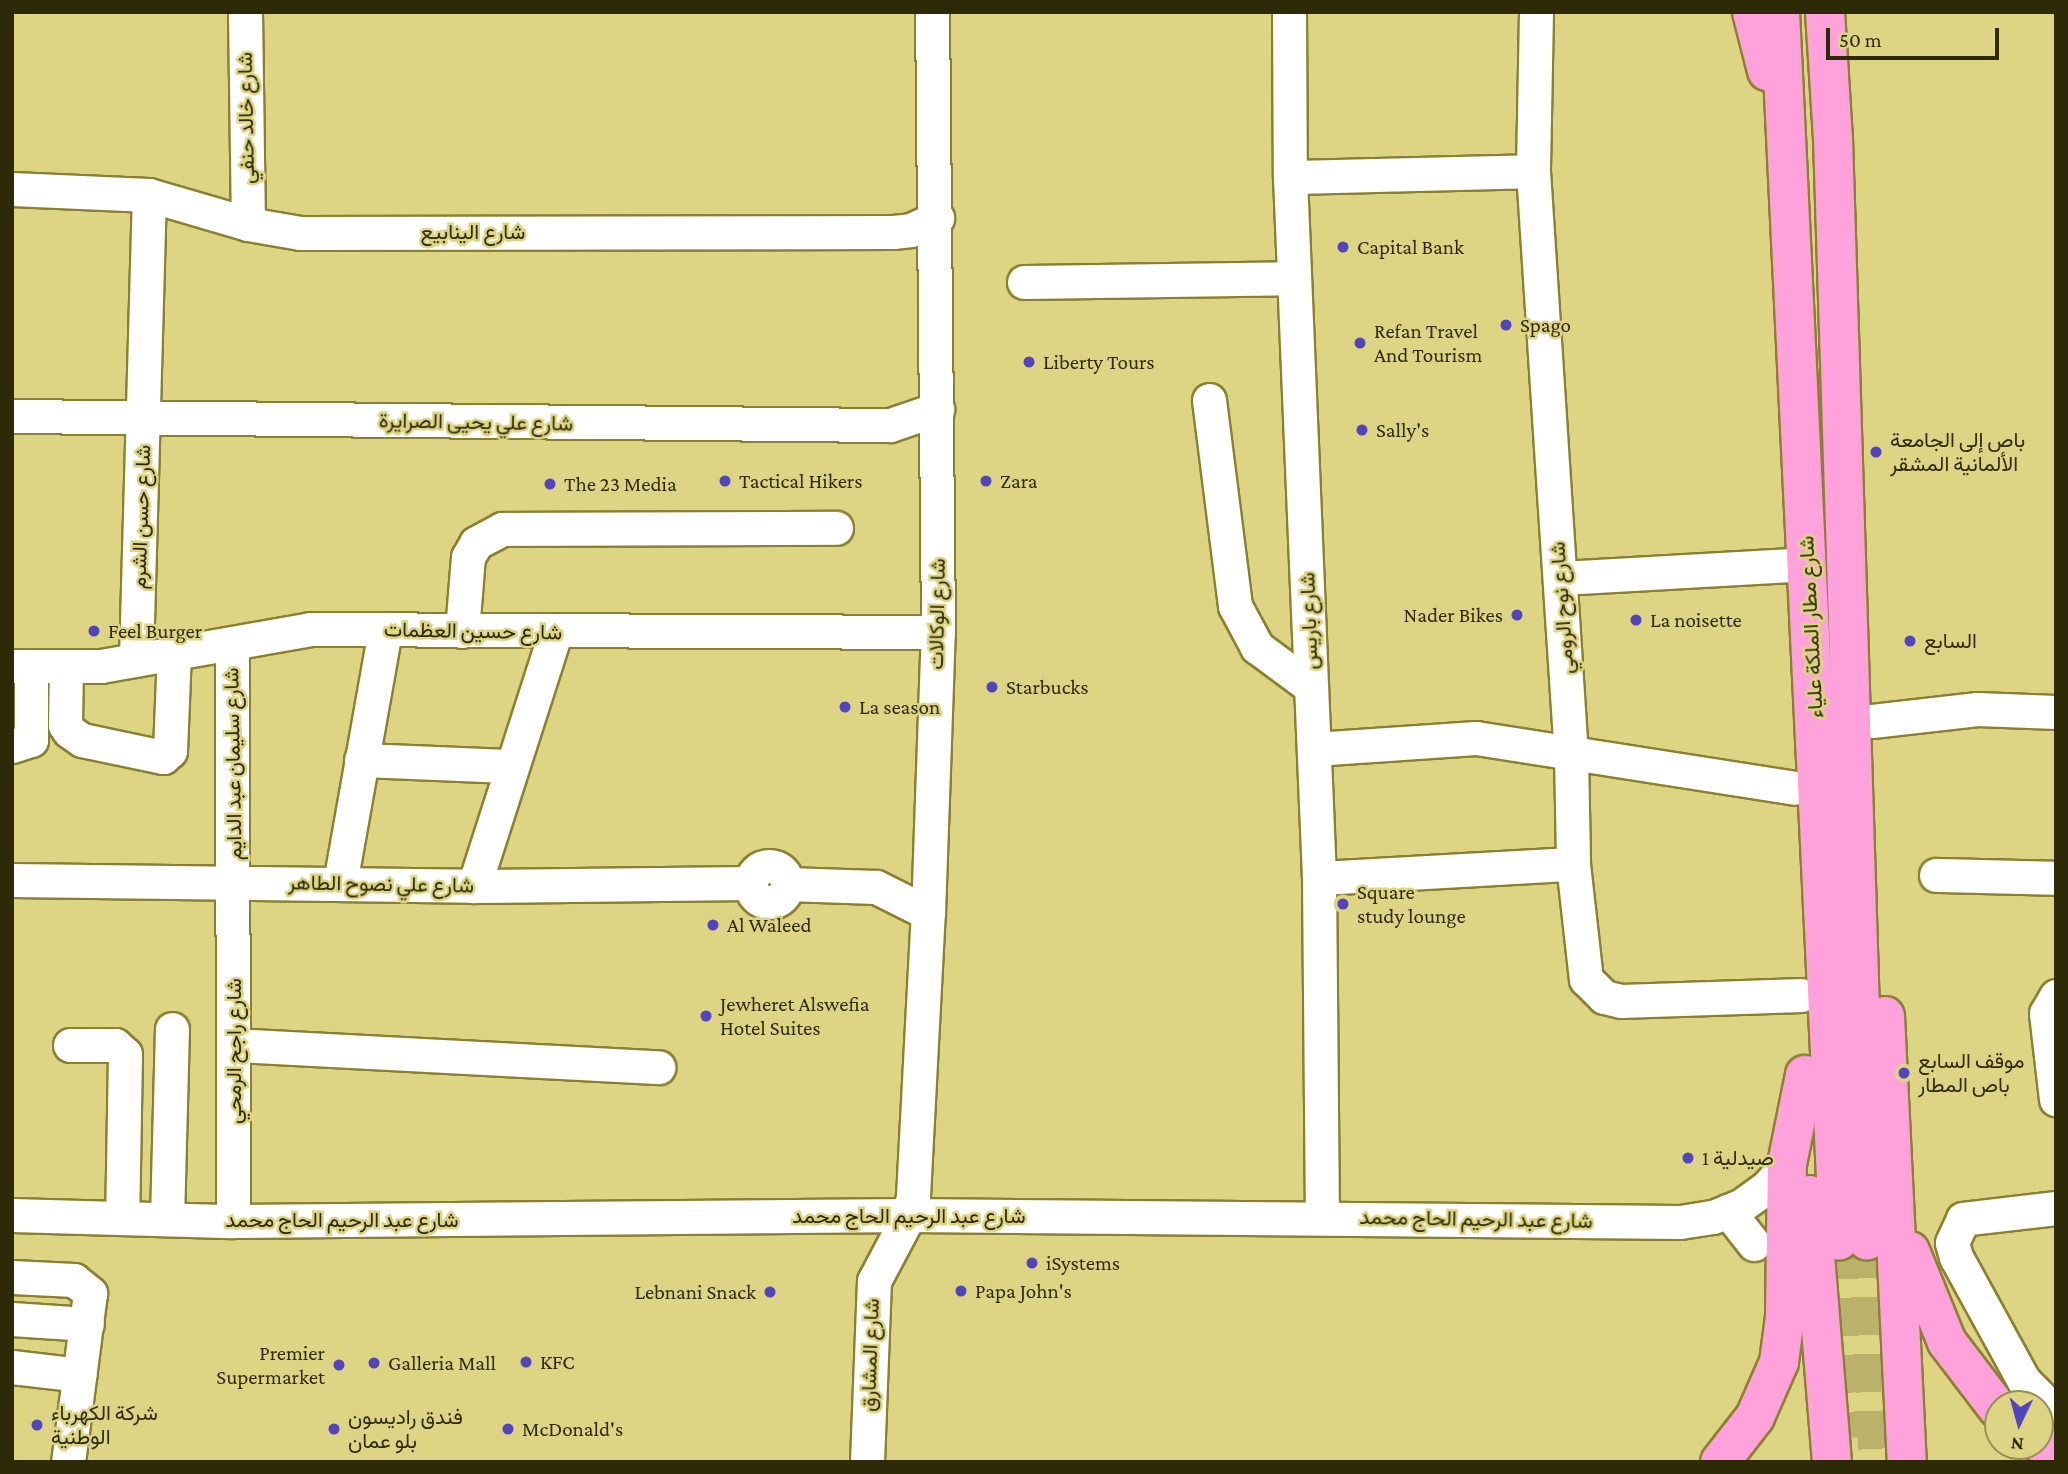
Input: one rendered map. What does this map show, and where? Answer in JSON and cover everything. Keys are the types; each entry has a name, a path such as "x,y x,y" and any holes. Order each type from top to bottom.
{"highway":[{"path":"1752,12 1787,131"},
{"name":"شارع مطار الملكة علياء","path":"1780,12 1806,516 1853,1241 1843,535 1833,138 1825,12"},
{"path":"1833,138 1845,49 1845,12"},
{"path":"1806,516 1793,565 1790,699 1813,1265 1832,1462"},
{"path":"1843,535 1867,617 1876,875 1897,1210 1907,1462"},
{"path":"1720,1462 1755,1417 1780,1362 1786,1305 1787,1164 1805,1074"},
{"path":"1897,1210 1934,1317 1962,1366 1984,1392"}],"street":[{"name":"شارع خالد حنفي","path":"245,12 248,224"},
{"name":"شارع الوكالات","path":"909,1215 915,1180 938,632 937,218 932,12"},
{"name":"شارع نوح الرومي","path":"1536,12 1533,171 1571,755 1573,864 1586,979 1604,997 1689,1002 1801,995"},
{"name":"شارع باريس","path":"1286,16 1290,177 1319,878 1322,1217"},
{"path":"1290,177 1533,171"},
{"name":"شارع الينابيع","path":"12,189 149,195 248,224 300,233 893,232 911,230 937,218"},
{"name":"شارع حسن الشرم","path":"136,658 145,418 149,195"},
{"path":"1024,282 1294,278"},
{"path":"1209,400 1235,607 1257,647 1311,687"},
{"name":"شارع علي يحيى الصرايرة","path":"12,415 890,425 937,409"},
{"path":"462,631 468,557 476,543 502,529 835,528"},
{"path":"1560,578 1793,565"},
{"path":"341,884 385,630"},
{"name":"شارع حسين العظمات","path":"22,666 100,666 136,658 232,645 289,631 938,632"},
{"path":"474,886 510,766 555,633"},
{"name":"شارع سليمان عبد الدايم","path":"232,645 235,882"},
{"path":"66,667 65,724 69,731 82,740 163,757 170,751 174,653"},
{"path":"12,746 31,740 22,666"},
{"path":"1872,721 1977,709 2056,712"},
{"path":"1314,749 1476,738 1794,788"},
{"path":"361,760 510,766"},
{"path":"1319,878 1573,864"},
{"name":"شارع علي نصوح الطاهر","path":"12,880 474,886 750,883 756,871 769,866 782,872 787,884 876,887 928,913"},
{"path":"1936,875 2056,878"},
{"name":"شارع راجح الرمحي","path":"233,1221 235,882"},
{"path":"2056,996 2046,1013 2056,1099"},
{"path":"167,1219 172,1029"},
{"path":"70,1045 115,1045 125,1054 122,1219"},
{"path":"234,1045 658,1067"},
{"name":"شارع عبد الرحيم الحاج محمد","path":"12,1216 233,1221 909,1215 1681,1222 1728,1212 1755,1197 1787,1164"},
{"path":"2056,1208 1963,1219 1952,1243 1956,1257 2024,1381 2056,1413"},
{"path":"1728,1212 1754,1244"},
{"name":"شارع المشارق","path":"867,1462 874,1281 909,1215"},
{"path":"12,1277 81,1282 90,1293 68,1462"},
{"path":"12,1319 88,1324"},
{"path":"12,1367 80,1374"}],"tunnel":[{"path":"1867,1240 1878,1462"},
{"path":"1839,1241 1848,1438"}],"place":[{"name":"Capital Bank","path":"1343,247"},
{"name":"Spago","path":"1506,325"},
{"name":"Refan Travel And Tourism","path":"1360,343"},
{"name":"Liberty Tours","path":"1029,362"},
{"name":"Sally's","path":"1362,430"},
{"name":"باص إلى الجامعة الألمانية المشقر","path":"1876,452"},
{"name":"Tactical Hikers","path":"725,481"},
{"name":"Zara","path":"986,481"},
{"name":"The 23 Media","path":"550,484"},
{"name":"Nader Bikes","path":"1517,615"},
{"name":"La noisette","path":"1636,620"},
{"name":"Feel Burger","path":"94,631"},
{"name":"السابع","path":"1910,641"},
{"name":"Starbucks","path":"992,687"},
{"name":"La season","path":"845,707"},
{"name":"Square study lounge","path":"1343,904"},
{"name":"Al Waleed","path":"713,925"},
{"name":"Jewheret Alswefia Hotel Suites","path":"706,1016"},
{"name":"موقف السابع باص المطار","path":"1904,1073"},
{"name":"صيدلية 1","path":"1688,1158"},
{"name":"iSystems","path":"1032,1263"},
{"name":"Papa John's","path":"961,1291"},
{"name":"Lebnani Snack","path":"770,1292"},
{"name":"KFC","path":"526,1362"},
{"name":"Galleria Mall","path":"374,1363"},
{"name":"Premier Supermarket","path":"339,1365"},
{"name":"شركة الكهرباء الوطنية","path":"37,1425"},
{"name":"فندق راديسون بلو عمان","path":"334,1429"},
{"name":"McDonald's","path":"508,1429"}]}
